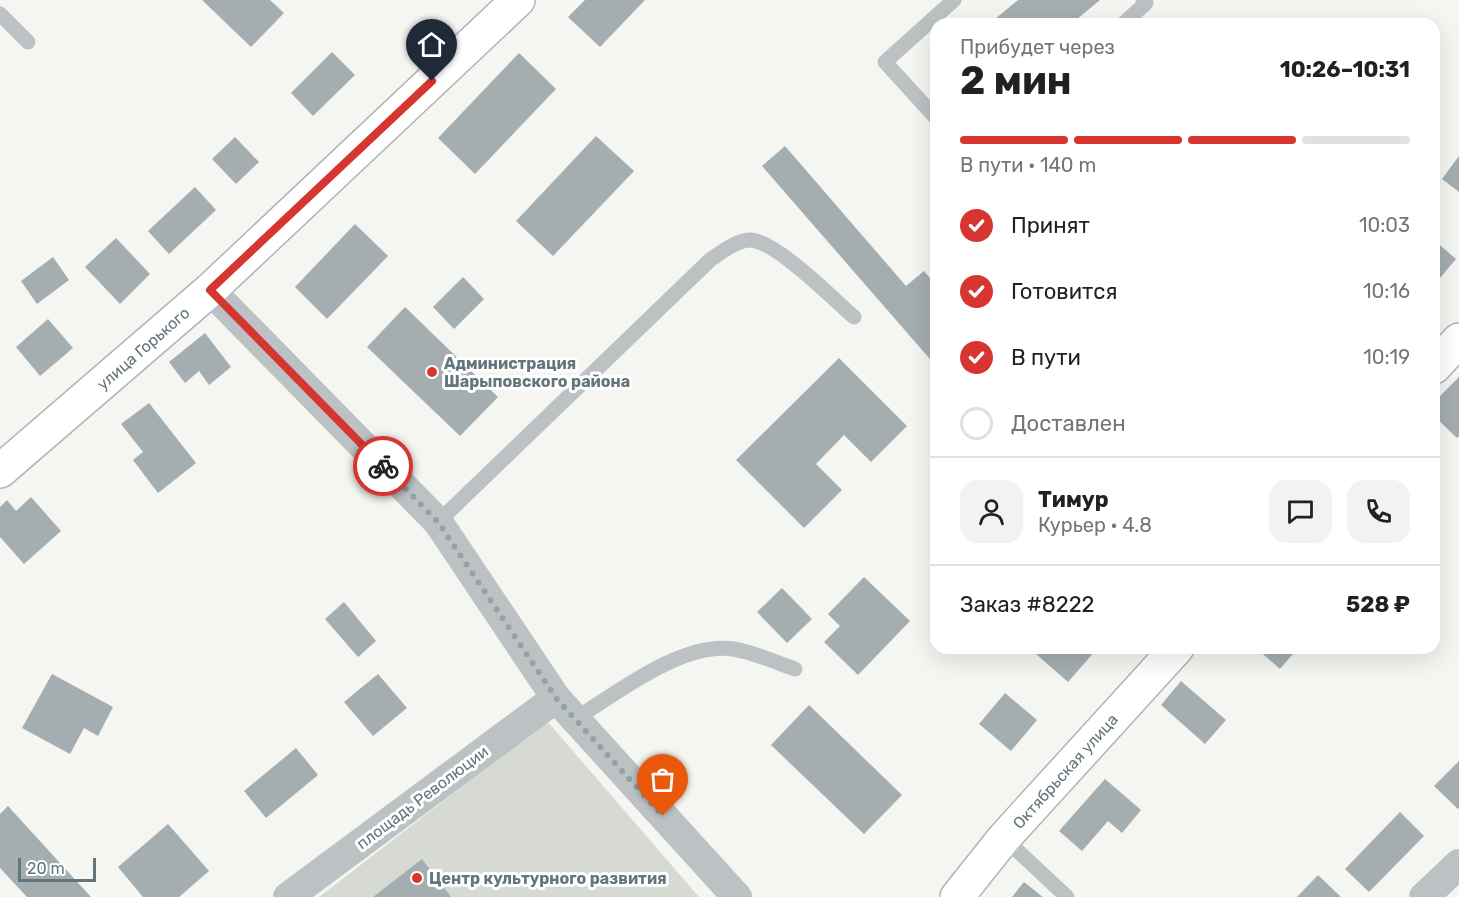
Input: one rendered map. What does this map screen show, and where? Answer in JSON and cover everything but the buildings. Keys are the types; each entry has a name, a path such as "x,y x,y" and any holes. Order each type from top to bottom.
{"main road":[{"name":"улица Горького","path":"0,471 210,290 518,0"},
{"path":"1440,361 1459,340"},
{"name":"Октябрьская улица","path":"957,897 1004,838 1172,654"}],"street":[{"path":"210,290 438,522 566,708 737,897"},
{"name":"площадь Революции","path":"288,897 566,708"},
{"path":"1424,897 1459,864"}],"lane":[{"path":"934,18 954,0"},
{"path":"1130,18 1146,3 1143,0"},
{"path":"0,14 28,42"},
{"path":"930,22 885,62 930,111"},
{"path":"438,522 702,268 728,247 750,240 770,245 854,317"},
{"path":"566,708 678,656 706,648 733,649 795,669"},
{"path":"1004,838 1066,897"}],"shaded area":[{"path":"547,721 699,897 319,897"}],"way so far":[{"path":"383,466 438,522 556,698 663,816"}],"place":[{"name":"Администрация Шарыповского района","path":"432,372"},
{"name":"Центр культурного развития","path":"417,878"}],"route":[{"path":"383,466 210,290 432,81"}]}
